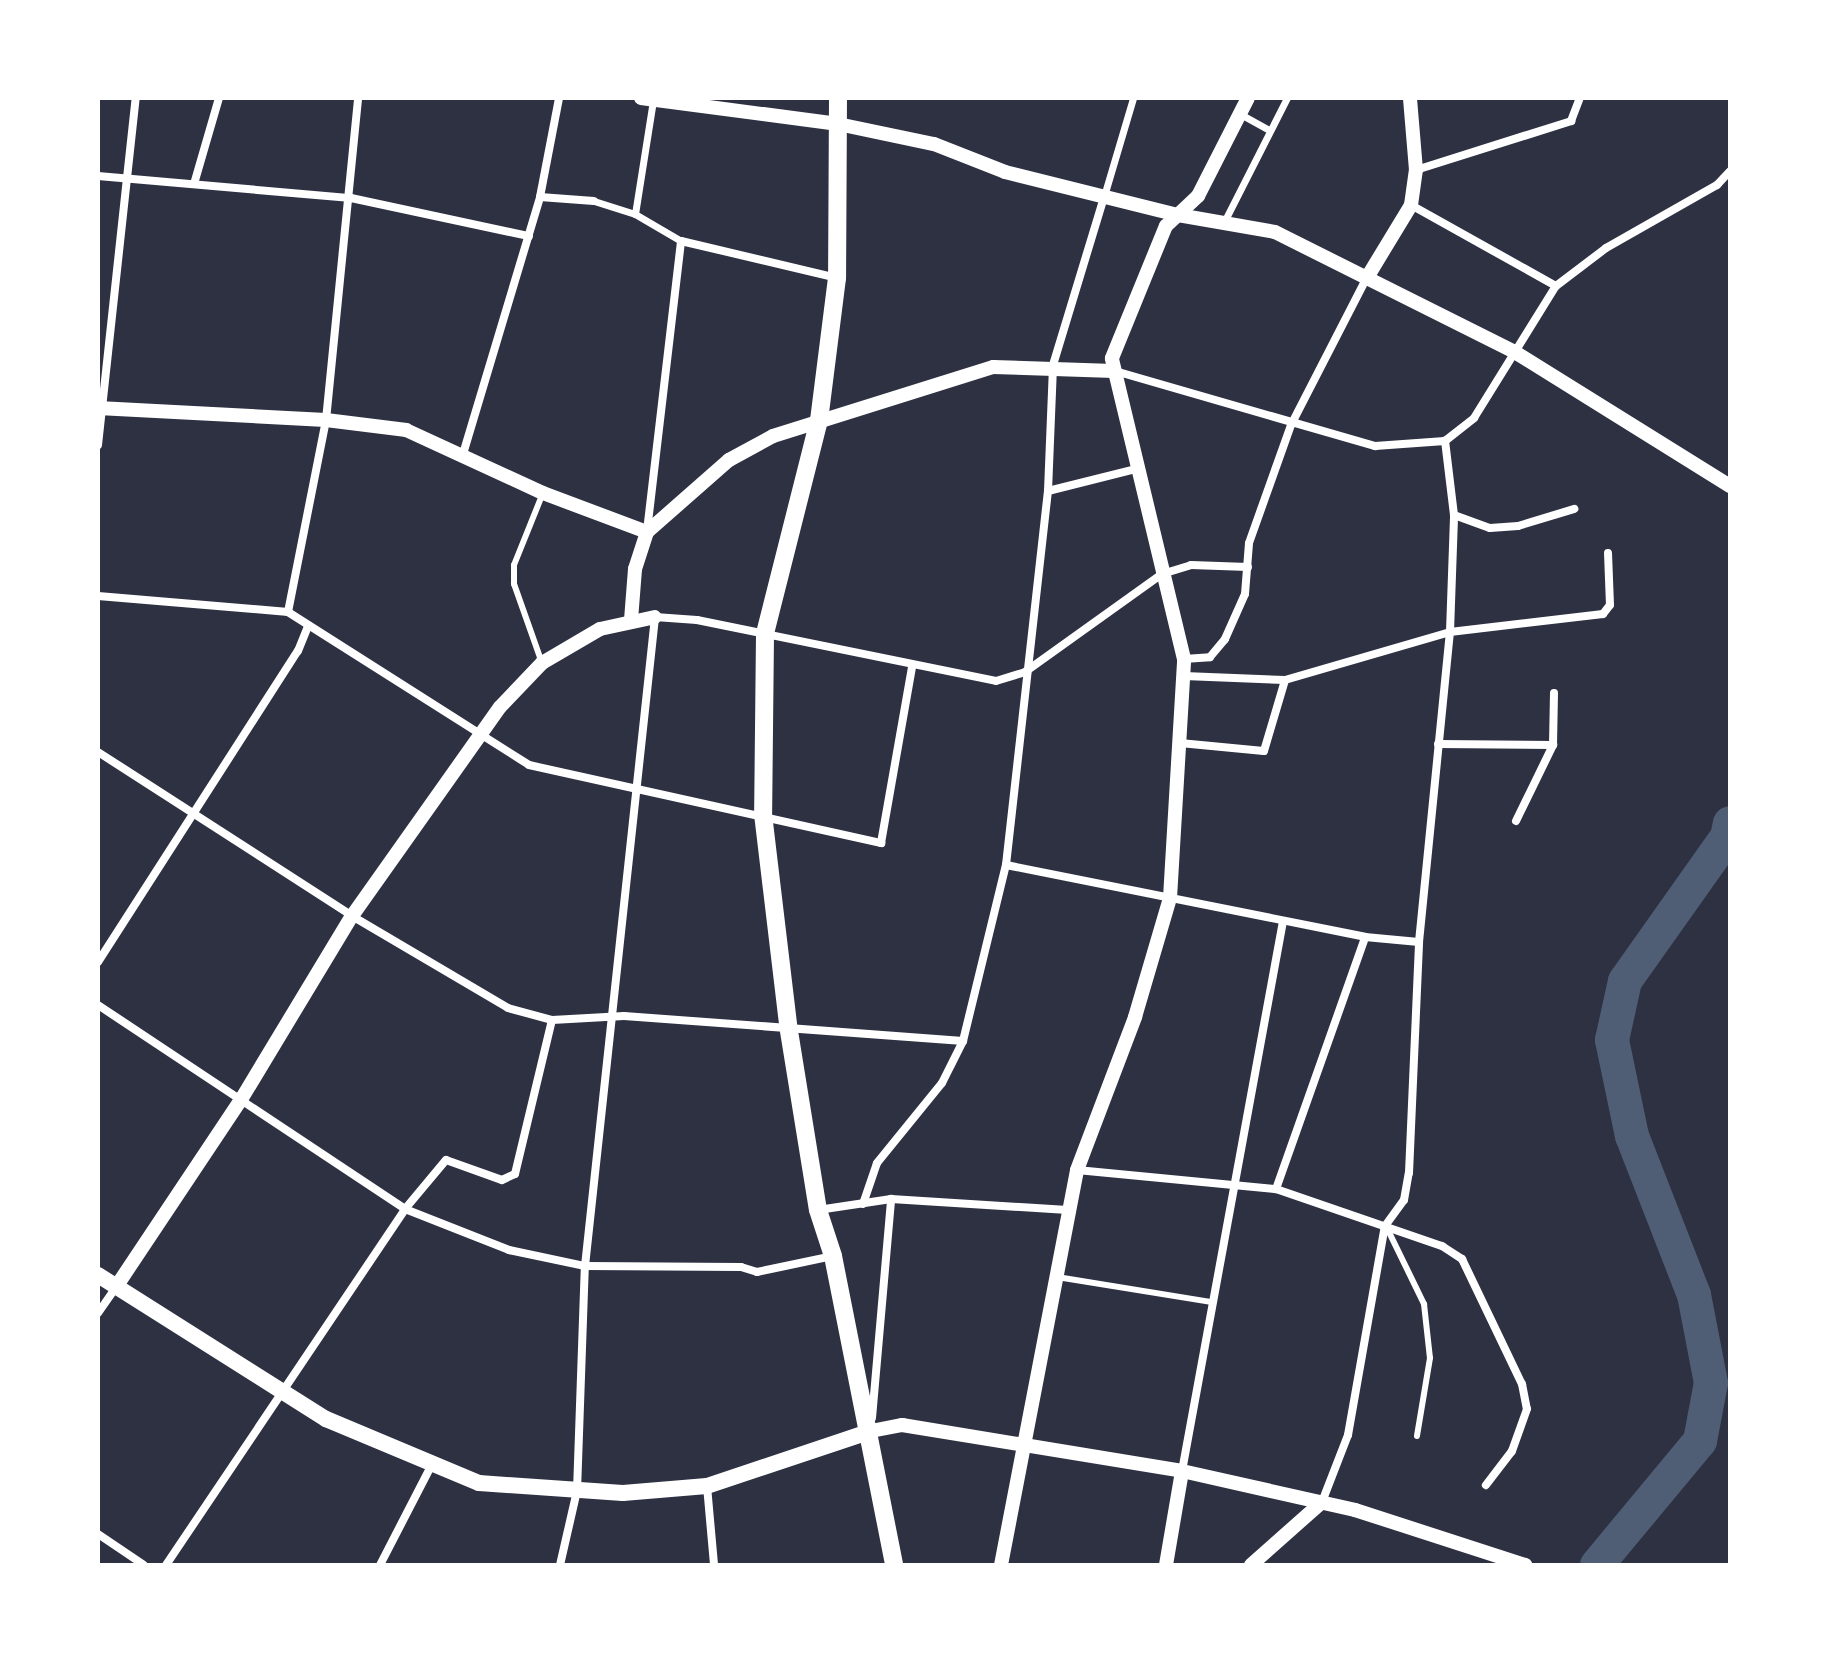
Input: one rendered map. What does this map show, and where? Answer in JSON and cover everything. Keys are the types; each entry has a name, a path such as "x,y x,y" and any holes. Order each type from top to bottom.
{"main road":[{"path":"838,98 837,278 819,420 765,634 763,814 788,1025 818,1210 833,1256 871,1431 876,1485 894,1565"},
{"path":"98,1275 283,1394 431,1466 479,1483 577,1491 707,1486 871,1431"}],"street":[{"path":"98,445 136,98"},
{"path":"194,184 219,98"},
{"path":"288,612 326,420 351,198 358,98"},
{"path":"463,454 540,197 559,98"},
{"path":"863,1204 877,1163 942,1083 963,1041 1006,865 1025,672 1048,491 1053,365 1133,98"},
{"path":"1001,1565 1077,1170 1135,1017 1170,898 1184,659 1136,469 1112,358 1166,226 1198,196 1248,98"},
{"path":"1224,222 1287,98"},
{"path":"1184,659 1210,657 1225,639 1245,594 1249,543 1291,425 1368,276 1411,205 1416,170 1410,98"},
{"path":"1416,170 1571,121 1580,98"},
{"path":"635,214 647,99 838,124 934,144 1005,172 1178,215 1275,232 1513,351 1730,486"},
{"path":"1242,115 1269,130"},
{"path":"647,532 729,460 773,436 993,367 1053,365 1114,371 1291,425 1375,446 1445,441 1474,418 1556,286 1606,248 1717,185 1730,171"},
{"path":"98,176 351,198 529,236"},
{"path":"540,197 594,201 635,214 681,241 837,278"},
{"path":"1411,205 1556,286"},
{"path":"631,620 635,569 647,532 681,241"},
{"path":"100,408 326,420 406,430 543,493 647,532"},
{"path":"1251,1565 1322,1502 1348,1435 1385,1226 1404,1200 1409,1173 1419,942 1450,632 1454,515 1445,441"},
{"path":"1048,491 1136,469"},
{"path":"1454,515 1490,528 1518,526 1574,509"},
{"path":"1184,676 1285,680 1450,632 1594,617 1610,605 1608,553"},
{"path":"98,1313 242,1098 352,916 479,733 542,663 600,629 655,617 765,634 912,667 996,681 1025,672 1162,574 1191,565 1248,567"},
{"path":"98,596 288,612 529,765 638,792 763,814 881,843 912,667"},
{"path":"560,1565 577,1491 585,1266 615,1017 655,617"},
{"path":"98,962 190,814 298,651 308,626"},
{"path":"1180,743 1264,751 1285,680"},
{"path":"1516,821 1553,745 1554,693"},
{"path":"1438,744 1553,745"},
{"path":"98,752 352,916 508,1008 552,1020 615,1017 788,1025 963,1041"},
{"path":"1006,865 1365,937 1419,942"},
{"path":"1166,1565 1283,921"},
{"path":"1276,1189 1365,937"},
{"path":"98,1005 405,1209 509,1250 585,1266 741,1267 757,1272 833,1256"},
{"path":"166,1565 405,1209 446,1160 502,1180 515,1174 552,1020"},
{"path":"1077,1170 1234,1181 1276,1189 1385,1226 1462,1259 1522,1384 1527,1409 1523,1427 1486,1485"},
{"path":"818,1210 891,1199 1068,1210"},
{"path":"891,1199 871,1431 902,1425 1026,1442 1182,1471 1422,1528 1525,1565"},
{"path":"380,1565 431,1466"},
{"path":"707,1486 714,1565"},
{"path":"98,1534 144,1565"}],"lane":[{"path":"542,663 514,584 514,565 543,493"},
{"path":"1385,1226 1424,1304 1430,1358 1417,1436"},
{"path":"1054,1277 1212,1302"}],"waterway":[{"path":"1597,1565 1700,1441 1711,1383 1694,1295 1632,1136 1612,1040 1625,981 1727,837 1730,823"}]}
